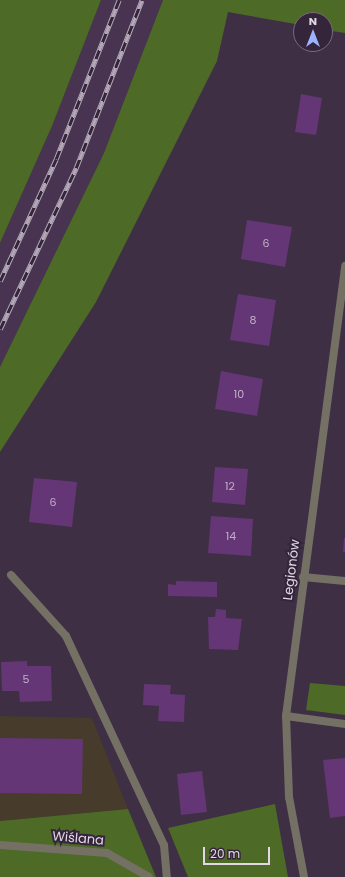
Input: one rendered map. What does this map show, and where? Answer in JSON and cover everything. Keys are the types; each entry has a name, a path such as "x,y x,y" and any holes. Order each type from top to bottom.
{"street":[{"name":"Legionów","path":"304,877 289,797 286,716 303,577 345,266"},
{"path":"11,574 66,636 164,845 167,877"},
{"path":"303,577 345,581"},
{"path":"286,716 345,724"},
{"name":"Wiślana","path":"0,845 108,853 149,877"}],"shaded area":[{"path":"101,0 163,0 104,153 0,367 0,243 52,126"},
{"path":"0,716 92,718 128,809 0,821"}],"green space":[{"path":"0,0 101,0 52,126 0,243"},
{"path":"163,0 345,0 345,33 333,31 333,12 293,12 293,24 228,12 217,61 96,302 0,452 0,367 104,153"},
{"path":"310,683 345,686 345,715 306,710"},
{"path":"275,804 288,877 188,877 168,828"},
{"path":"128,809 156,877 0,877 0,821"}],"building":[{"path":"301,94 322,98 316,135 295,132"},
{"path":"247,220 292,227 285,267 241,259"},
{"path":"238,294 276,300 269,346 230,340"},
{"path":"221,371 263,379 257,416 215,409"},
{"path":"215,467 248,469 245,505 212,502"},
{"path":"34,478 77,482 72,527 29,522"},
{"path":"211,516 253,519 251,556 208,553"},
{"path":"344,538 345,552 343,552"},
{"path":"176,581 217,582 217,597 168,596 168,584 176,585"},
{"path":"216,609 226,610 226,618 242,619 238,650 209,649 208,617 215,617"},
{"path":"27,661 27,666 51,666 52,701 20,702 19,691 2,691 1,662"},
{"path":"144,684 171,685 170,694 185,695 184,722 158,721 159,706 143,705"},
{"path":"0,738 83,739 82,794 0,793"},
{"path":"345,758 345,816 330,818 323,760"},
{"path":"202,771 207,812 181,815 177,774"}],"railway":[{"path":"0,281 56,159 119,0"},
{"path":"0,329 76,168 142,0"}]}
